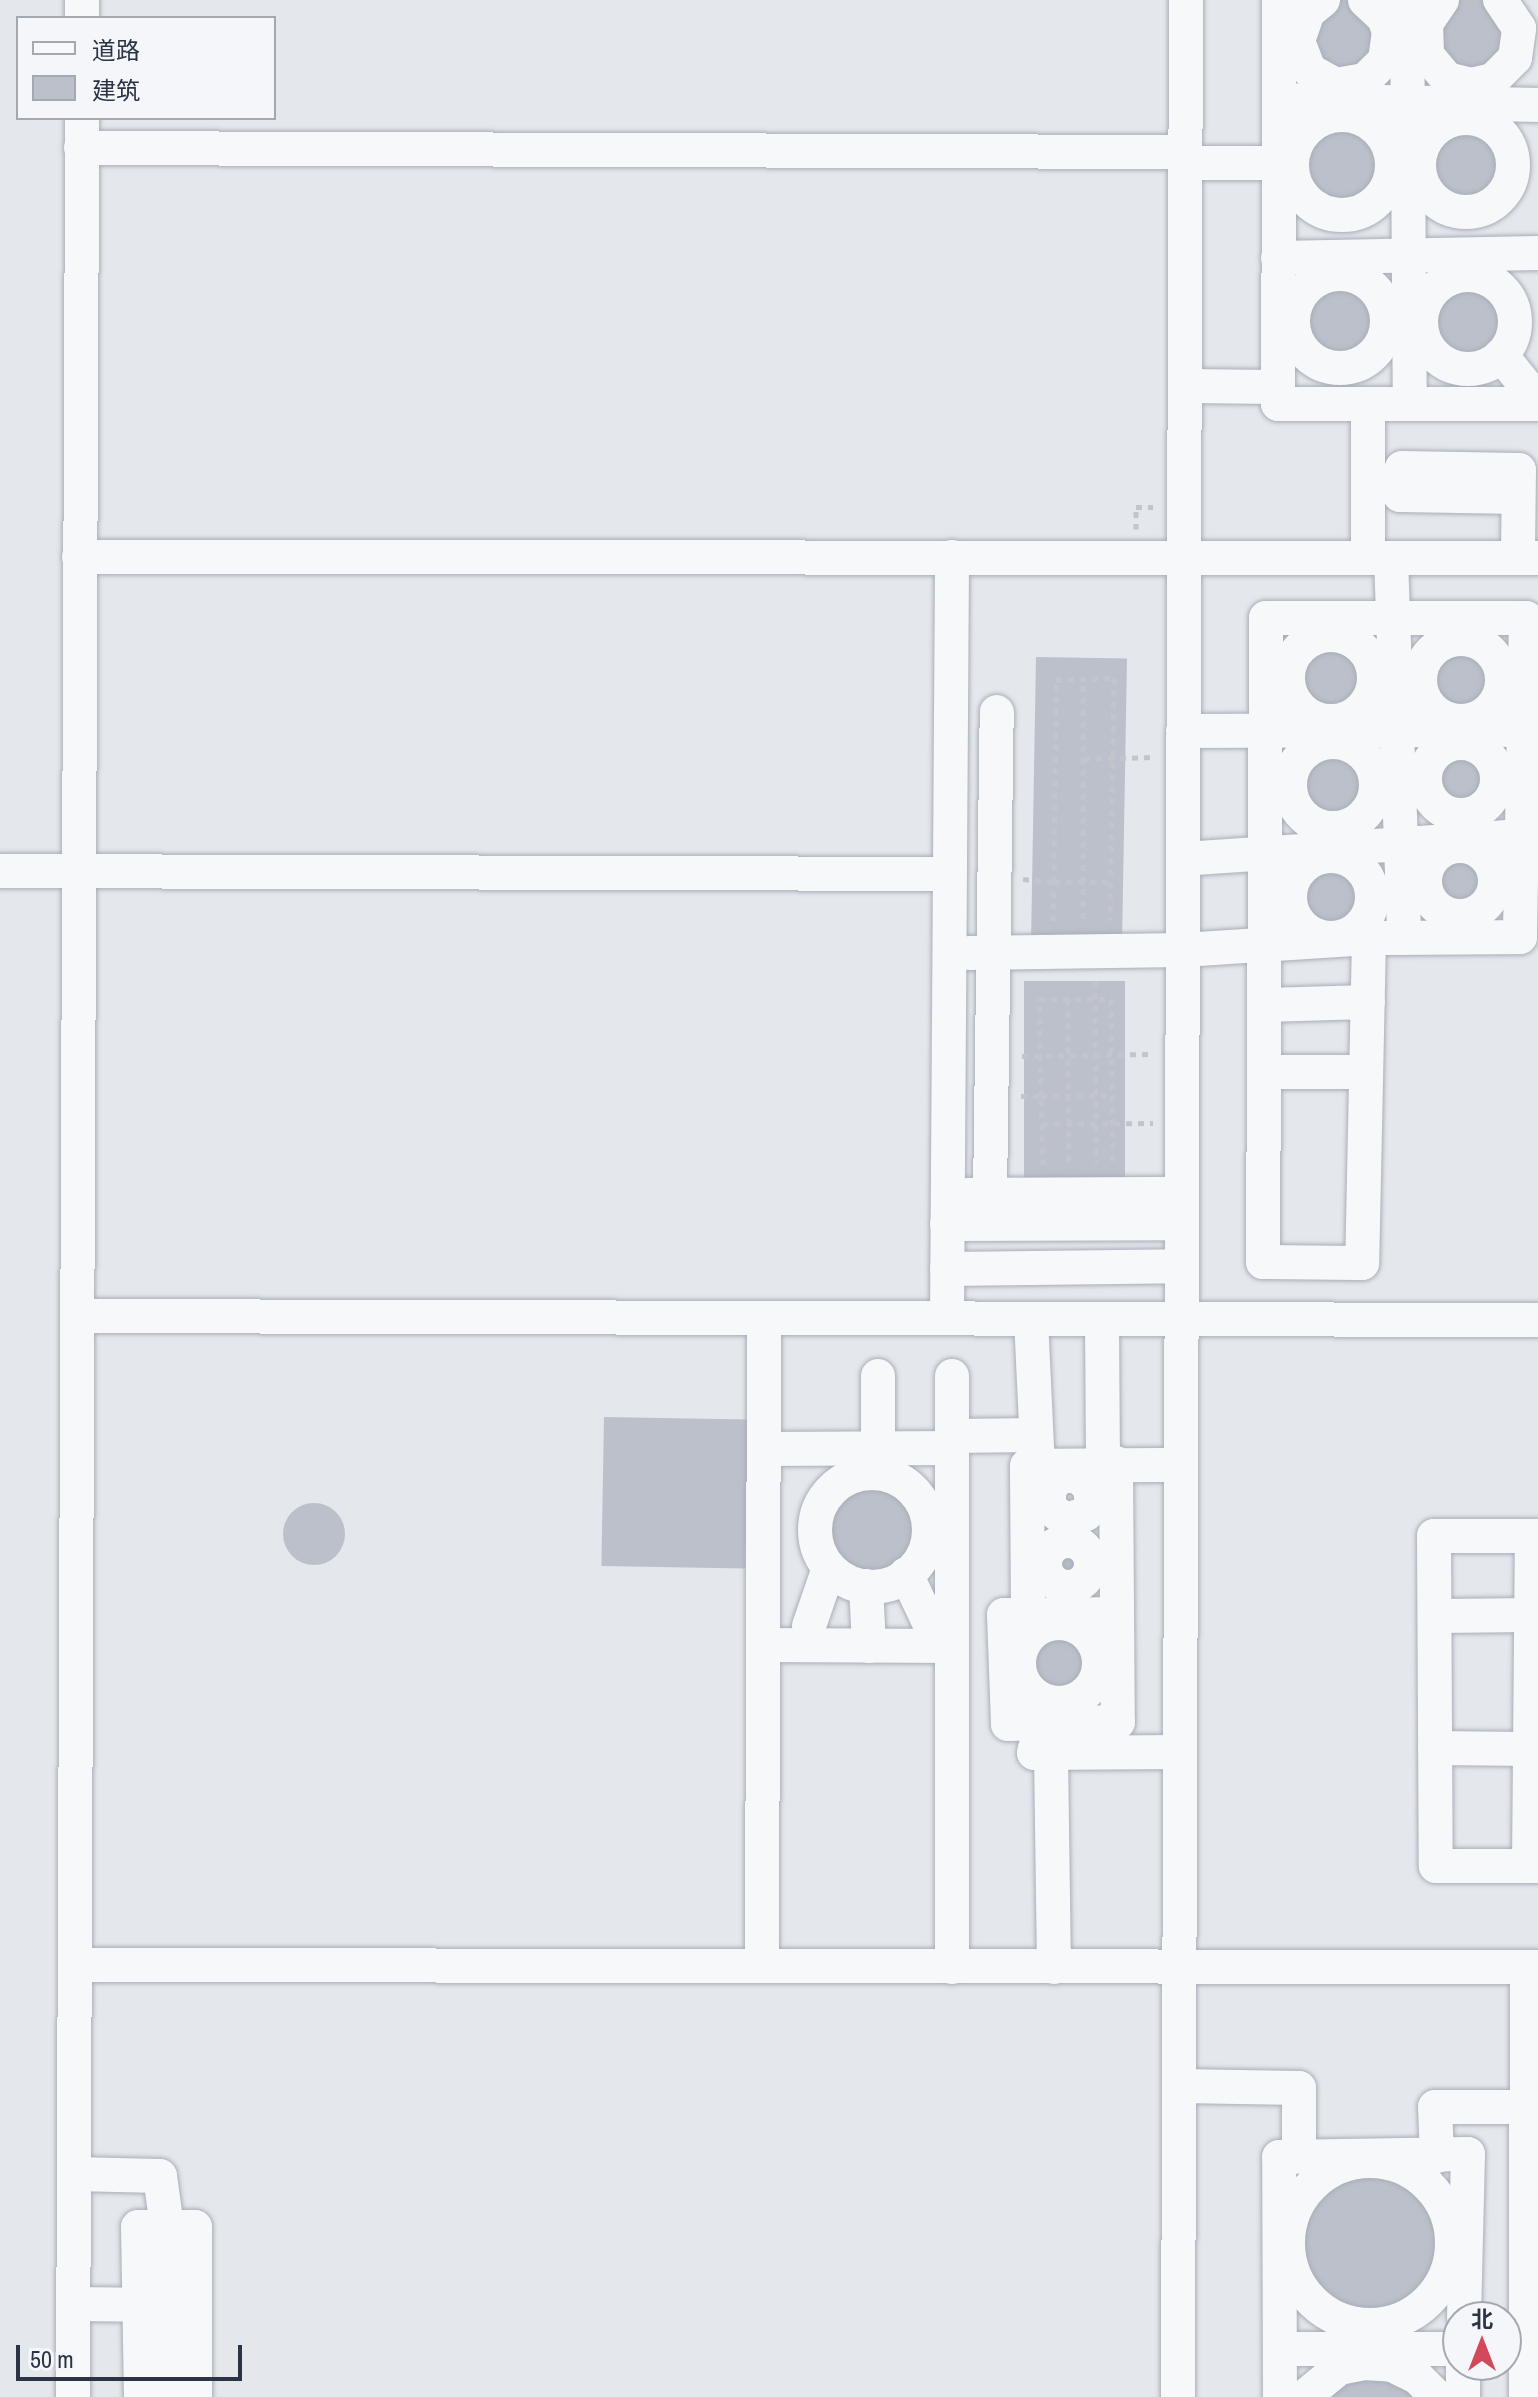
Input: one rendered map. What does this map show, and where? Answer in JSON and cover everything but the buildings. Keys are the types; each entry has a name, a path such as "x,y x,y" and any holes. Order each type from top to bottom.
{"street":[{"path":"1178,2397 1186,0"},
{"path":"1279,0 1295,49 1342,100 1380,134 1425,188 1450,207 1455,272"},
{"path":"1405,2 1411,108 1406,166 1409,256 1406,321 1387,404 1379,558 1444,806"},
{"path":"1314,3 1295,49 1284,100 1279,163 1282,258 1291,310 1305,352 1324,365 1353,363 1379,347 1455,272 1535,253"},
{"path":"1472,102 1506,71 1515,58 1515,16"},
{"path":"1406,52 1342,100 1302,135 1292,165 1294,181 1308,202 1359,209 1409,256 1494,283 1519,306"},
{"path":"1406,52 1447,79 1519,154"},
{"path":"1406,52 1411,108"},
{"path":"1506,71 1537,105"},
{"path":"1284,100 1342,100 1411,108 1472,102 1537,105"},
{"path":"1284,100 1302,135"},
{"path":"1278,396 1291,310 1328,276 1354,273 1409,256 1450,207 1496,201 1512,178 1537,105"},
{"path":"1380,134 1411,108"},
{"path":"73,2397 81,133 1186,158 1279,163"},
{"path":"1354,273 1359,209 1385,190 1406,166"},
{"path":"1496,201 1535,253"},
{"path":"1282,258 1308,202"},
{"path":"1387,404 1472,362 1513,335 1535,253"},
{"path":"1282,258 1354,273 1428,346 1472,362 1538,402"},
{"path":"1278,396 1305,352"},
{"path":"1471,404 1472,362"},
{"path":"1353,363 1387,404"},
{"path":"1353,363 1387,404"},
{"path":"1185,386 1387,404 1538,402"},
{"path":"79,557 1528,558 1518,497"},
{"path":"947,1318 952,557"},
{"path":"1183,859 1278,894 1333,940 1444,806 1526,618 1516,618 1444,806 1368,1002 1362,1263 1263,1262 1265,1005 1278,894 1288,784 1281,699 1266,618 1277,618 1377,653 1420,691 1430,707 1444,806"},
{"path":"1183,743 1377,653 1393,618"},
{"path":"1393,618 1377,653 1397,730 1444,806 1520,937 1515,937 1444,806 1397,730"},
{"path":"1377,653 1444,806"},
{"path":"1377,653 1444,806"},
{"path":"1281,699 1444,806"},
{"path":"1397,730 1430,707"},
{"path":"997,712 991,1096 1015,1268 1065,1577 1114,1722 1065,1577"},
{"path":"1397,730 1444,806"},
{"path":"1278,894 1288,784 1307,750 1444,806"},
{"path":"1288,784 1313,824 1332,840"},
{"path":"949,954 1183,950 1278,894 1332,840 1364,816 1444,806"},
{"path":"1332,840 1444,806"},
{"path":"0,871 950,874"},
{"path":"1265,1005 1368,1002"},
{"path":"1265,1072 1366,1072"},
{"path":"948,1210 1070,1196 1132,1209 1181,1209"},
{"path":"1070,1196 1071,1267 1102,1319"},
{"path":"1054,1967 1065,1577 1102,1319 1133,1267 1132,1209"},
{"path":"947,1269 1181,1266"},
{"path":"77,1316 1538,1320"},
{"path":"762,1966 764,1318"},
{"path":"878,1376 878,1461"},
{"path":"952,1376 952,1448 940,1532 946,1646 952,1967"},
{"path":"952,1448 1065,1577 1180,1752"},
{"path":"940,1532 906,1574 880,1586 866,1586 844,1580 829,1568 811,1529 825,1497 838,1484 878,1461 952,1448"},
{"path":"912,1489 952,1448"},
{"path":"764,1449 815,1449 878,1461 912,1489 940,1532"},
{"path":"815,1449 838,1484"},
{"path":"1065,1577 1180,1465"},
{"path":"1434,1536 1535,1536 1534,1866 1436,1866 1434,1536"},
{"path":"809,1626 829,1568"},
{"path":"906,1574 946,1646"},
{"path":"866,1586 869,1646"},
{"path":"1435,1616 1535,1615"},
{"path":"763,1645 946,1646"},
{"path":"1435,1748 1534,1749"},
{"path":"75,1965 1532,1967 1527,2107 1526,2397"},
{"path":"1179,2086 1299,2088 1294,2156 1305,2193"},
{"path":"1283,2345 1310,2389 1395,2322 1421,2308 1438,2291 1460,2240 1449,2215 1436,2162 1435,2107 1527,2107"},
{"path":"1280,2397 1283,2233 1279,2157 1365,2157 1436,2162 1468,2154 1460,2240 1460,2301"},
{"path":"1365,2157 1337,2167 1305,2193 1283,2233 1289,2261 1303,2291 1319,2308 1343,2321 1367,2346 1433,2392"},
{"path":"74,2174 160,2176 167,2250 168,2397"},
{"path":"141,2397 168,2359 167,2250"},
{"path":"1283,2345 1303,2291"},
{"path":"73,2304 168,2305"},
{"path":"1421,2308 1442,2330"},
{"path":"1283,2345 1442,2348"},
{"path":"168,2359 195,2397"}],"path":[{"path":"1064,920 1053,921 1056,680 1114,678 1110,920 1079,919 1083,681"},
{"path":"1084,759 1113,758 1183,743"},
{"path":"995,876 1054,882 1111,882"},
{"path":"1070,1196 1043,1168 1039,999 1111,999 1113,1168 1096,1168"},
{"path":"1068,999 1070,1196"},
{"path":"1070,1196 1096,1168 1096,999"},
{"path":"1040,1056 1182,1054"},
{"path":"991,1096 1112,1095"},
{"path":"1042,1124 1113,1123"}]}
